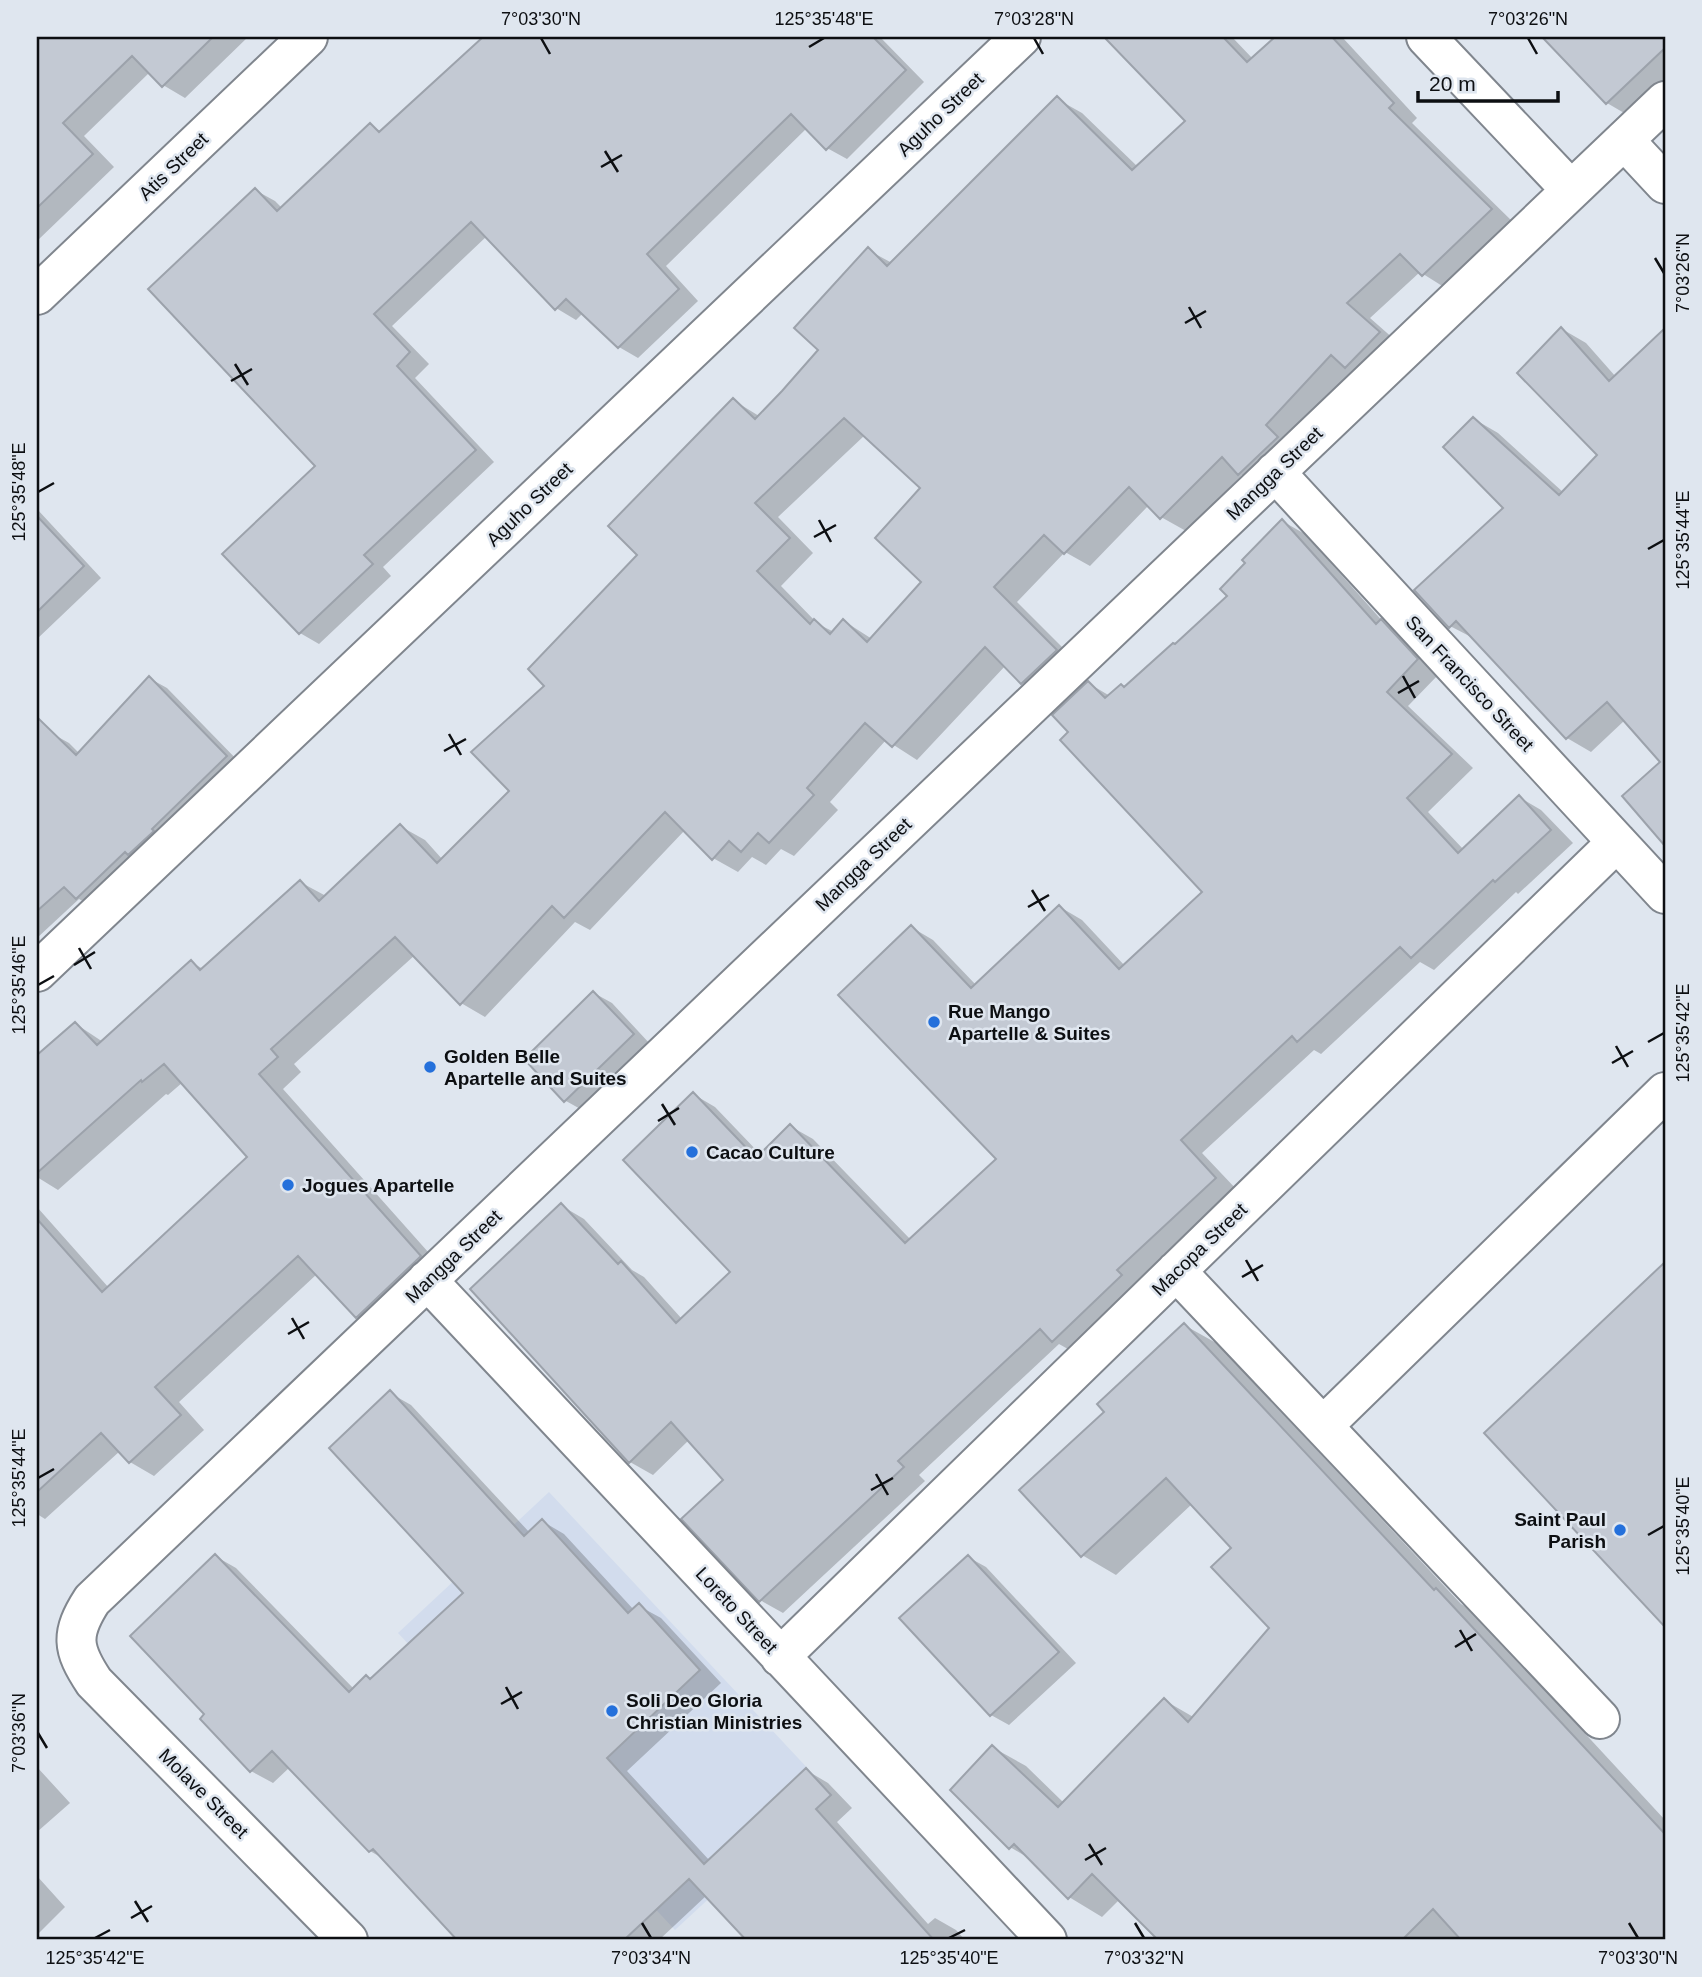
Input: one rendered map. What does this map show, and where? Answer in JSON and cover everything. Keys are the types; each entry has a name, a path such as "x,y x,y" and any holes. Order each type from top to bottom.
{"street":[{"name":"Atis Street","path":"37,295 308,37"},
{"name":"Aguho Street","path":"37,972 1021,37"},
{"path":"1426,37 1571,190"},
{"name":"Mangga Street","path":"75,1637 80,1618 92,1600 1665,101"},
{"path":"1624,140 1665,184"},
{"name":"San Francisco Street","path":"1275,472 1665,894"},
{"name":"Macopa Street","path":"780,1657 1617,842"},
{"path":"1323,1426 1665,1092"},
{"path":"1176,1271 1600,1719"},
{"name":"Loreto Street","path":"427,1280 1047,1940"},
{"name":"Molave Street","path":"75,1637 80,1661 94,1682 348,1940"}],"shaded area":[{"name":"Soli Deo Gloria Christian Ministries","path":"549,1492 827,1789 675,1930 398,1633"}],"building":[{"path":"37,37 213,37 162,87 132,56 63,123 93,154 37,208"},
{"path":"483,37 873,37 906,70 826,150 791,114 647,254 679,289 618,348 566,299 555,310 471,222 374,314 410,352 397,366 476,450 364,555 373,564 299,634 222,554 315,466 148,289 255,188 277,211 370,123 379,132"},
{"path":"1104,37 1223,37 1247,62 1275,37 1332,37 1394,103 1389,108 1492,209 1422,276 1400,254 1347,303 1380,332 1345,368 1331,355 1266,425 1278,437 1238,475 1222,457 1160,519 1129,487 1064,554 1044,535 994,587 1057,650 1021,684 985,647 892,747 865,723 807,788 814,795 769,843 758,833 741,852 729,841 712,860 665,812 564,918 552,906 460,1005 395,937 271,1049 278,1057 259,1074 421,1256 356,1318 298,1256 155,1387 181,1415 129,1463 101,1433 37,1492 37,1219 102,1292 247,1157 164,1064 142,1082 141,1080 37,1173 37,1055 75,1022 97,1045 191,960 200,970 300,880 319,901 400,824 437,863 509,791 471,752 544,686 528,669 637,555 608,526 733,398 755,419 782,391 818,350 794,328 868,247 887,266 1057,96 1132,170 1185,121","holes":["844,418 920,488 875,538 921,582 867,642 843,619 830,634 814,619 810,624 757,571 790,538 755,503"]},
{"path":"1542,37 1665,37 1665,48 1606,104"},
{"path":"1561,327 1609,381 1665,328 1665,846 1622,796 1660,762 1607,702 1566,739 1456,621 1449,628 1414,590 1503,508 1443,447 1473,417 1559,495 1597,455 1517,373"},
{"path":"37,516 84,566 37,612"},
{"path":"1282,519 1376,624 1381,619 1418,659 1387,692 1452,754 1407,798 1458,853 1519,795 1551,830 1495,882 1493,880 1411,958 1400,947 1297,1042 1292,1036 1181,1140 1216,1178 1117,1270 1122,1275 1052,1342 1040,1329 898,1461 904,1467 759,1602 681,1519 723,1480 671,1422 629,1463 470,1289 561,1203 618,1264 621,1261 676,1323 730,1272 623,1160 693,1092 756,1158 790,1124 905,1243 996,1159 838,995 911,925 971,988 1059,905 1119,969 1202,892 1060,740 1068,732 1052,715 1088,681 1105,698 1121,684 1124,687 1175,644 1227,596 1220,589 1245,563 1242,560"},
{"path":"149,676 227,756 152,829 154,831 128,855 125,852 76,899 64,887 37,911 37,717 76,755"},
{"path":"593,991 634,1034 564,1102 524,1059"},
{"name":"Saint Paul Parish","path":"1665,1262 1665,1627 1484,1433"},
{"path":"1184,1323 1665,1834 1665,1940 1461,1940 1433,1909 1402,1940 1158,1940 1092,1874 1068,1899 1014,1844 1009,1849 950,1790 992,1745 1058,1807 1164,1698 1188,1722 1269,1628 1211,1567 1231,1548 1166,1478 1081,1557 1019,1490 1104,1412 1097,1404"},
{"path":"390,1390 524,1536 542,1519 628,1613 639,1603 700,1670 607,1758 704,1864 806,1768 831,1795 816,1809 934,1940 746,1940 689,1879 624,1940 457,1940 373,1849 369,1852 272,1751 250,1772 200,1719 204,1714 130,1636 215,1554 349,1692 366,1675 370,1679 463,1593 329,1448"},
{"path":"968,1555 1059,1652 990,1716 899,1618"}],"place":[{"name":"Rue Mango Apartelle & Suites","path":"934,1022"},
{"name":"Golden Belle Apartelle and Suites","path":"430,1067"},
{"name":"Cacao Culture","path":"692,1152"},
{"name":"Jogues Apartelle","path":"288,1185"},
{"name":"Saint Paul Parish","path":"1620,1530"},
{"name":"Soli Deo Gloria Christian Ministries","path":"612,1711"}]}
